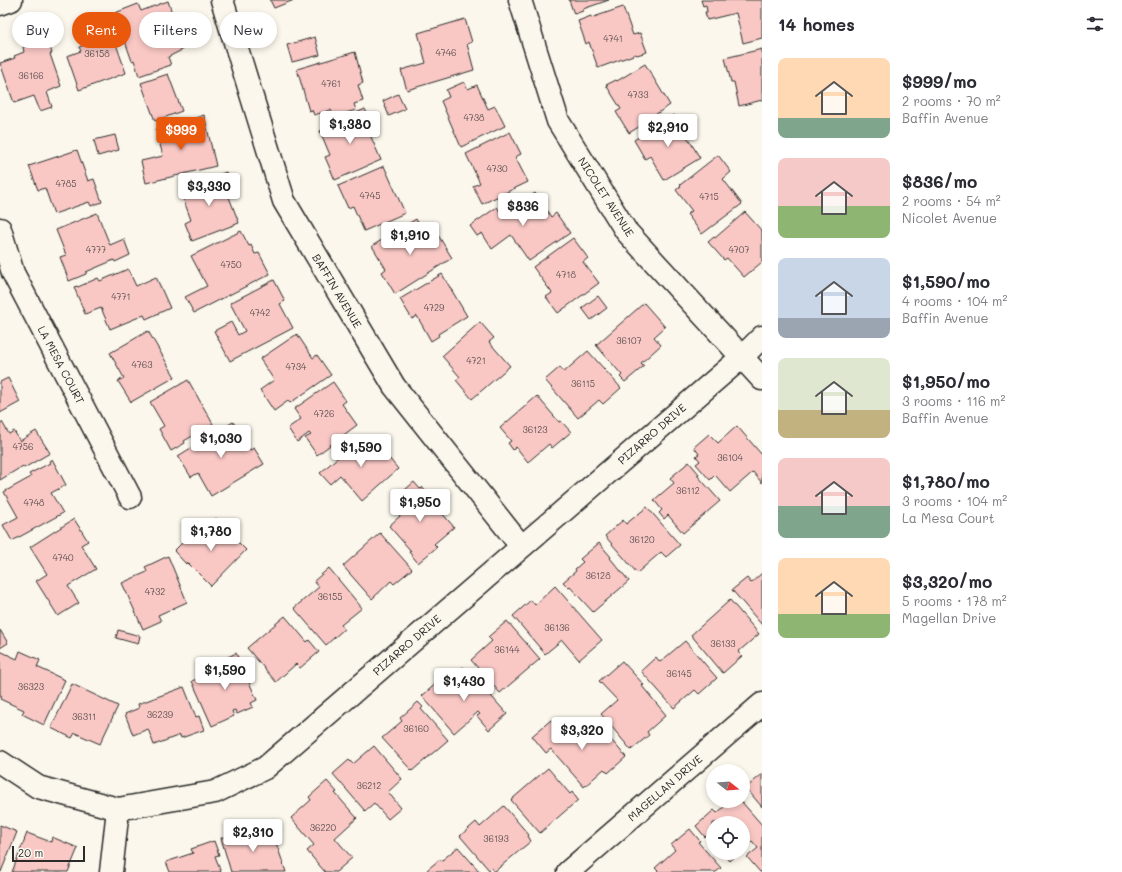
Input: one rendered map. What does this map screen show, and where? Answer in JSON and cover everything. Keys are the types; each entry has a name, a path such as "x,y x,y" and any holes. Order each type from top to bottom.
{"street":[{"path":"0,4 11,0"},
{"name":"BAFFIN AVENUE","path":"222,0 284,201 394,386 521,546"},
{"name":"NICOLET AVENUE","path":"520,0 558,121 622,225 762,379"},
{"name":"LA MESA COURT","path":"0,229 13,273 130,497"},
{"name":"PIZARRO DRIVE","path":"0,762 38,787 118,809 215,792 265,768 742,357 762,337"},
{"name":"MAGELLAN DRIVE","path":"568,872 762,704"},
{"path":"111,872 118,809"}],"building":[{"path":"270,0 294,0 274,8"},
{"path":"569,0 609,0 583,9 583,11 574,14"},
{"path":"701,0 762,0 762,38 743,43 736,13 707,20 705,12 707,12 706,5 703,6"},
{"path":"168,1 172,12 139,12 139,48 184,49 168,57 171,65 139,76 134,60 132,61 127,48 131,48 131,12 118,12 138,4 141,11"},
{"path":"623,7 633,35 640,33 647,52 636,54 598,68 589,42 586,44 578,21"},
{"path":"465,19 472,42 467,44 474,70 407,90 401,70 426,63 418,33"},
{"path":"315,37 320,55 292,62 287,45"},
{"path":"23,48 50,48 52,53 50,54 61,86 47,92 52,107 40,111 34,96 14,103 0,63 15,58 14,56 24,52"},
{"path":"80,48 117,48 126,73 79,90 67,56 81,51"},
{"path":"762,49 762,100 739,106 734,82 731,82 725,58"},
{"path":"355,52 363,83 358,85 363,101 354,104 356,110 333,117 331,110 314,115 312,110 309,111 297,69"},
{"path":"645,64 670,105 629,133 616,112 621,109 606,85 616,80 617,81"},
{"path":"168,74 182,111 155,121 141,83"},
{"path":"464,82 468,89 477,85 488,109 495,106 505,126 461,147 441,101 449,97 446,90"},
{"path":"398,94 405,109 389,116 383,101"},
{"path":"365,109 374,128 368,130 381,160 335,180 325,157 330,155 320,131 328,128 327,126"},
{"path":"204,115 216,166 146,183 141,161 163,156 156,129 196,120 195,118"},
{"path":"674,115 700,158 664,180 650,156 645,159 634,140"},
{"path":"510,132 521,154 515,157 528,182 482,204 473,186 480,183 466,154"},
{"path":"115,135 119,150 98,156 94,140"},
{"path":"77,150 88,181 94,179 102,202 91,206 89,202 54,214 45,188 38,190 29,166"},
{"path":"718,155 731,172 723,179 742,204 702,234 687,214 692,211 676,190 681,186 680,185"},
{"path":"384,166 405,213 364,231 353,206 348,208 338,186"},
{"path":"226,172 234,195 229,197 239,223 192,241 185,223 191,220 180,190"},
{"path":"535,193 551,217 556,213 570,233 529,261 511,235 492,249 482,233 477,236 470,226 497,207 503,216"},
{"path":"745,212 762,231 762,262 744,277 727,258 724,260 708,242 714,237 715,238"},
{"path":"97,213 110,245 124,239 130,255 115,262 114,260 69,281 60,257 66,255 56,230"},
{"path":"416,219 426,237 420,240 423,245 438,235 452,258 395,294 382,272 386,269 372,246"},
{"path":"241,231 249,246 251,245 255,254 259,253 270,274 194,313 185,297 207,286 191,256"},
{"path":"573,238 588,258 583,262 599,283 558,313 546,297 552,293 533,267"},
{"path":"128,269 136,286 156,277 170,308 146,319 144,315 110,329 101,308 85,314 74,287 78,287 98,278 100,281"},
{"path":"442,274 467,316 438,334 439,336 431,341 417,316 412,319 400,299"},
{"path":"274,280 285,301 280,304 293,328 230,361 214,331 231,322 238,335 245,331 230,303"},
{"path":"598,296 607,308 591,320 582,308"},
{"path":"644,303 665,327 654,337 661,345 641,363 644,366 625,382 620,377 622,375 596,345"},
{"path":"480,322 494,338 489,342 510,366 472,399 456,380 460,377 442,356"},
{"path":"148,331 175,377 131,402 118,381 124,378 110,353"},
{"path":"297,334 313,358 317,355 331,375 290,403 288,401 274,411 260,390 274,380 260,359"},
{"path":"588,351 621,388 603,404 599,400 578,418 545,380 560,367 564,372"},
{"path":"8,378 20,402 0,413 0,382"},
{"path":"188,380 213,424 184,441 185,443 171,451 159,429 164,426 150,402"},
{"path":"333,382 346,401 342,404 357,425 317,455 305,438 311,435 309,433 297,442 288,428 301,419 294,409"},
{"path":"537,396 559,422 561,421 571,432 552,448 549,444 528,462 516,447 513,450 508,443 511,441 500,428"},
{"path":"2,422 9,434 14,431 20,441 36,431 50,453 24,468 23,466 0,480 0,423"},
{"path":"233,422 250,450 254,448 264,464 211,496 198,473 191,477 178,456"},
{"path":"737,426 762,455 762,483 753,472 730,492 715,475 710,480 696,464 700,461 696,456 699,454 694,447 709,434 718,443"},
{"path":"363,435 381,455 384,452 398,469 362,501 340,475 330,484 320,473"},
{"path":"52,459 66,485 51,493 63,513 12,541 3,525 18,517 4,492 31,477 29,474 50,463 49,461"},
{"path":"689,462 699,474 697,475 720,501 683,533 668,515 664,519 659,513 662,510 654,500 674,483 670,478"},
{"path":"414,482 420,489 422,487 428,495 427,496 454,527 434,544 437,547 418,563 409,552 411,551 389,526 411,506 408,502 405,505 398,496"},
{"path":"647,507 680,545 666,557 661,552 637,573 605,536 623,520 626,524"},
{"path":"216,518 246,550 211,586 174,551 192,533 197,538"},
{"path":"74,519 88,541 81,545 96,569 68,586 79,603 58,616 36,581 47,574 30,547"},
{"path":"380,533 412,569 394,584 391,581 372,599 343,566"},
{"path":"599,543 629,581 593,612 570,587 569,588 563,582 576,571 575,569 583,562 580,559"},
{"path":"168,556 187,602 158,615 161,621 143,629 122,583 147,572 145,567"},
{"path":"329,568 362,608 341,625 344,629 326,645 294,608 319,587 314,581"},
{"path":"762,573 762,625 732,590 747,578 751,583"},
{"path":"555,586 602,640 579,660 562,640 545,654 513,616 531,600 535,605"},
{"path":"730,600 759,634 738,652 742,656 723,673 691,635"},
{"path":"285,616 307,642 309,640 319,652 300,668 296,664 276,682 247,648"},
{"path":"507,621 540,659 500,693 471,660 492,641 488,637"},
{"path":"0,630 8,643 0,648"},
{"path":"118,630 140,636 138,644 116,638"},
{"path":"685,641 717,678 699,694 695,690 674,708 641,671 656,657 660,662"},
{"path":"0,651 17,659 20,651 40,660 37,667 65,680 44,725 22,714 24,710 0,699 2,696 0,695"},
{"path":"236,653 257,700 251,703 253,707 237,714 235,710 232,711 234,716 212,726 192,681 220,668 218,662"},
{"path":"622,661 644,685 642,686 666,715 647,732 649,735 631,750 601,714 617,700 599,681"},
{"path":"463,667 469,673 470,672 507,714 489,730 477,716 480,714 478,712 454,733 422,696 440,680 443,684"},
{"path":"72,684 118,706 100,744 75,733 72,738 51,728"},
{"path":"184,687 196,717 199,716 204,730 181,738 180,735 154,745 148,729 133,735 125,714 139,708 138,704"},
{"path":"418,702 423,707 421,709 448,740 412,771 382,738 402,721 400,718"},
{"path":"551,720 570,742 594,720 626,757 608,773 604,769 584,787 551,749 546,753 532,736"},
{"path":"374,746 402,779 388,792 401,808 388,819 374,803 365,811 333,774 349,760 353,764"},
{"path":"548,768 570,794 572,792 578,800 540,833 511,800"},
{"path":"762,774 762,807 750,793 750,784"},
{"path":"327,781 337,792 335,793 357,818 335,838 352,858 336,872 325,872 307,851 314,845 291,818 311,800 309,797"},
{"path":"504,806 529,835 528,836 531,841 494,872 491,868 489,870 460,836 476,822 480,827"},
{"path":"723,808 747,808 762,825 762,872 760,872 750,860 750,855 758,848 752,841 750,843 750,816 707,816 714,810 717,813"},
{"path":"706,817 705,837 696,826"},
{"path":"0,825 17,832 1,872 0,872"},
{"path":"271,828 286,872 231,872 221,838 244,830 246,836"},
{"path":"690,829 706,851 706,860 714,860 721,868 716,872 659,872 655,868 675,850 671,845"},
{"path":"27,833 51,842 52,837 78,848 68,872 12,872"},
{"path":"214,841 219,855 215,856 221,872 170,872 166,862 193,853 191,849"},
{"path":"458,847 480,872 429,872 427,870 440,859 441,861"}]}
